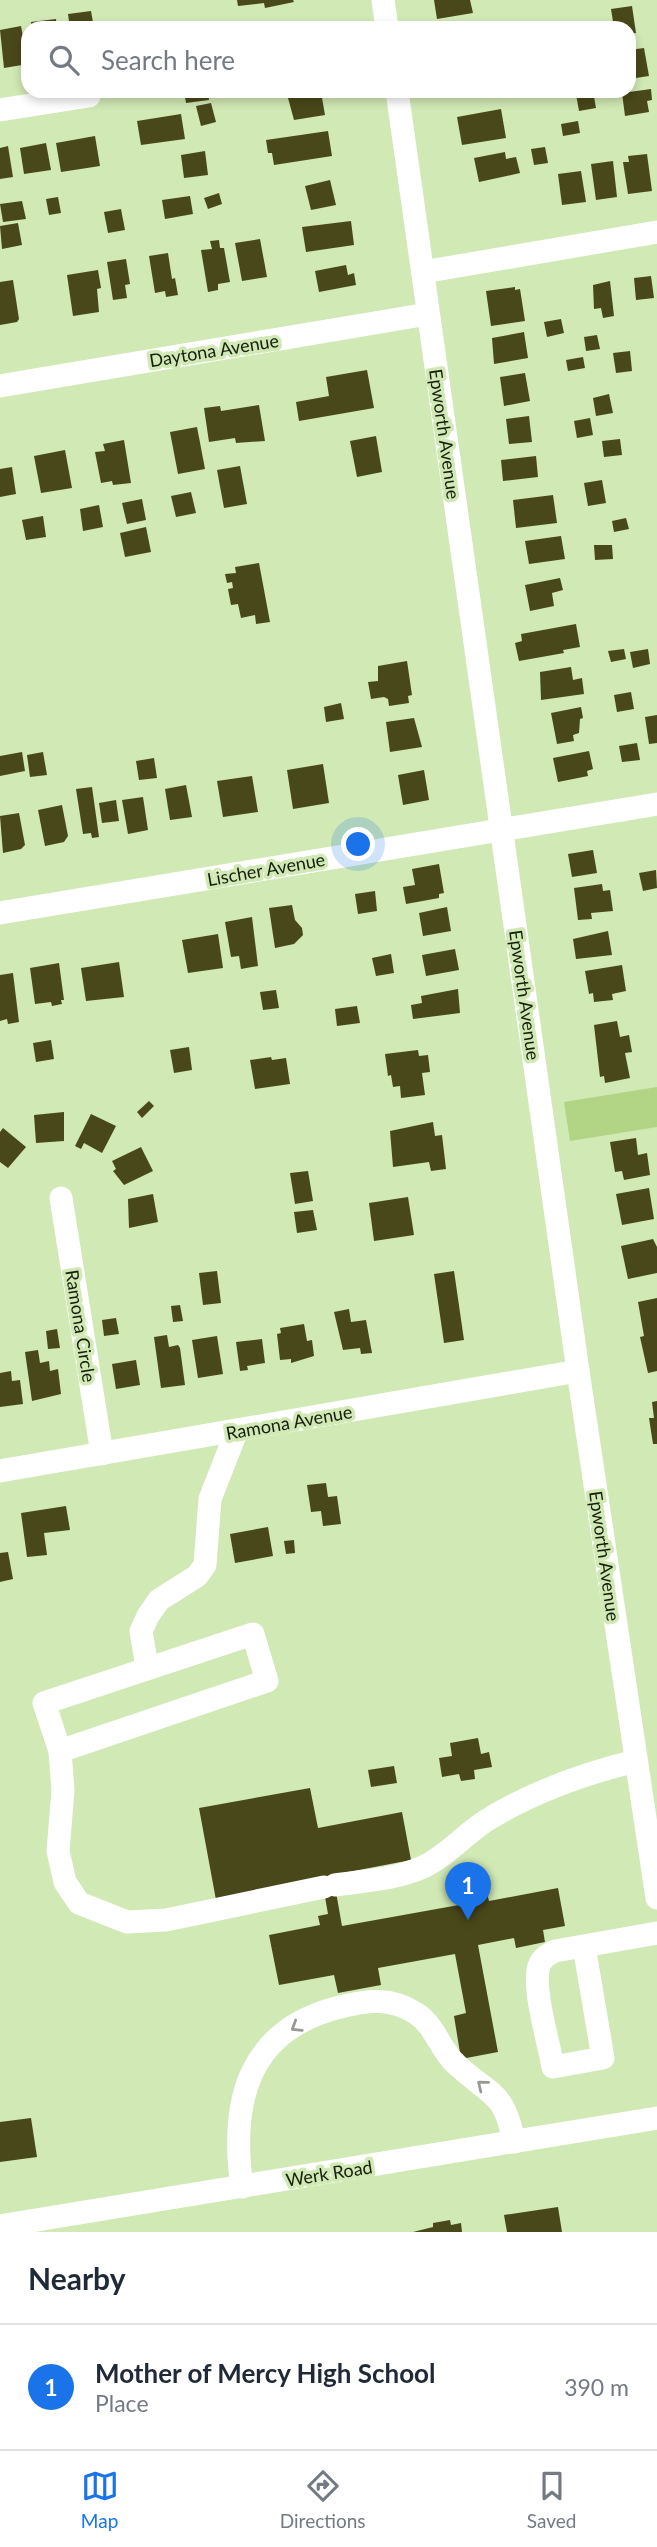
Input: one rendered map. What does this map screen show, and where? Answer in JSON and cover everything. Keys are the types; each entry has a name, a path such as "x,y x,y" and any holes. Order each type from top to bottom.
{"street":[{"path":"383,0 386,21"},
{"path":"0,110 76,98"},
{"name":"Epworth Avenue","path":"398,98 578,1371 657,1898"},
{"path":"423,272 657,232"},
{"name":"Daytona Avenue","path":"0,386 428,314"},
{"name":"Lischer Avenue","path":"0,913 657,804"},
{"name":"Ramona Circle","path":"61,1198 102,1454"},
{"name":"Ramona Avenue","path":"0,1471 578,1371"},
{"path":"146,1667 141,1631 148,1616 159,1600 197,1576 205,1565 210,1499 237,1430"},
{"path":"60,1751 267,1681 253,1634 146,1667 44,1703 60,1751 63,1790 58,1851 65,1882 79,1903 127,1922 166,1920 329,1886 409,1873 445,1854 459,1839 493,1816 551,1787 636,1761"},
{"path":"584,1947 603,2058 553,2067 538,1983 538,1968 544,1957 555,1951 657,1933"},
{"path":"242,2187 236,2133 240,2106 261,2055 281,2036 304,2021 358,2002 381,2000 418,2015 438,2035 453,2063 504,2105 514,2142"},
{"name":"Werk Road","path":"0,2226 657,2118"}],"green space":[{"path":"657,1087 657,1127 570,1141 564,1102"}],"building":[{"path":"237,0 294,2 265,8 264,3 238,6"},
{"path":"434,0 470,0 473,13 437,19"},
{"path":"632,6 634,21 613,21 611,9"},
{"path":"91,11 93,21 69,21 68,14"},
{"path":"21,26 21,65 4,68 0,30"},
{"path":"644,48 649,76 636,78 636,49"},
{"path":"651,89 652,100 647,101 649,112 625,116 623,98 636,98 636,91"},
{"path":"185,98 209,98 209,100 186,103"},
{"path":"288,98 322,98 325,115 294,120"},
{"path":"577,98 594,98 596,108 579,111"},
{"path":"211,103 216,122 201,126 196,106"},
{"path":"501,109 506,138 462,145 457,117"},
{"path":"181,114 185,139 141,145 137,121"},
{"path":"578,121 580,133 563,136 561,124"},
{"path":"328,131 332,156 274,165 272,153 268,153 266,140"},
{"path":"95,136 100,166 61,172 56,143"},
{"path":"46,143 51,170 24,174 20,148"},
{"path":"8,146 13,177 0,179 0,148"},
{"path":"545,147 548,163 534,165 531,149"},
{"path":"205,151 208,175 184,178 181,155"},
{"path":"505,152 506,159 516,157 520,173 479,182 474,158"},
{"path":"647,154 652,191 628,194 623,162 629,162 628,156"},
{"path":"613,161 617,197 596,200 591,164"},
{"path":"581,171 586,202 562,205 558,174"},
{"path":"330,180 336,205 311,210 305,186"},
{"path":"219,193 222,204 208,209 204,198"},
{"path":"190,196 193,214 165,219 162,200"},
{"path":"58,197 61,213 49,215 46,199"},
{"path":"22,201 26,219 3,222 0,204"},
{"path":"121,209 125,230 108,233 104,212"},
{"path":"351,221 354,245 306,252 302,227"},
{"path":"18,223 22,245 2,249 0,226"},
{"path":"260,239 267,277 242,281 235,243"},
{"path":"219,240 220,248 224,248 230,282 218,284 218,290 208,292 201,250 212,249 210,241"},
{"path":"168,253 172,279 175,278 178,295 166,297 165,291 155,293 149,256"},
{"path":"126,259 130,284 125,285 127,298 113,300 107,262"},
{"path":"346,265 348,275 354,273 356,285 319,292 315,271"},
{"path":"98,270 101,288 97,289 99,312 73,316 67,275"},
{"path":"651,276 654,298 636,300 634,278"},
{"path":"13,280 19,319 17,322 0,325 0,282"},
{"path":"610,281 614,316 603,318 601,308 594,309 593,285"},
{"path":"515,287 515,290 520,289 525,321 491,326 486,291"},
{"path":"561,319 564,333 547,337 544,322"},
{"path":"524,332 528,358 494,364 492,338"},
{"path":"597,335 600,349 586,351 584,337"},
{"path":"630,351 632,371 616,373 613,353"},
{"path":"583,357 585,368 568,371 566,360"},
{"path":"367,370 374,408 299,421 296,402 329,396 326,377"},
{"path":"525,373 530,401 504,406 500,377"},
{"path":"609,394 613,413 596,416 593,398"},
{"path":"259,405 265,441 236,443 235,438 209,442 204,408 220,406 221,411"},
{"path":"529,416 532,442 509,444 506,419"},
{"path":"590,418 593,435 577,438 574,421"},
{"path":"197,427 205,469 178,474 170,432"},
{"path":"376,436 382,472 357,477 350,441"},
{"path":"620,439 622,455 604,457 602,441"},
{"path":"124,440 131,483 101,483 95,452 105,451 103,444"},
{"path":"65,450 72,488 41,493 34,456"},
{"path":"536,456 538,477 503,481 501,460"},
{"path":"240,466 247,504 224,508 217,470"},
{"path":"12,467 16,494 0,497 0,469"},
{"path":"602,480 606,503 588,506 584,483"},
{"path":"191,492 196,513 176,517 171,496"},
{"path":"553,495 557,523 516,528 513,500"},
{"path":"142,499 146,520 127,524 122,503"},
{"path":"99,505 103,527 83,531 80,509"},
{"path":"43,516 46,537 26,540 22,520"},
{"path":"626,518 629,529 614,532 612,521"},
{"path":"146,527 151,552 125,557 120,533"},
{"path":"561,536 565,559 529,564 525,541"},
{"path":"594,545 612,545 613,559 595,560"},
{"path":"259,563 270,622 256,624 255,615 241,618 238,604 231,605 228,589 233,588 232,582 227,583 225,574 236,573 235,567"},
{"path":"560,578 563,590 552,593 554,606 530,611 525,585"},
{"path":"576,624 580,647 563,650 564,653 519,661 515,643 522,641 521,634"},
{"path":"624,649 626,659 611,662 608,651"},
{"path":"648,649 650,664 633,668 630,652"},
{"path":"407,661 412,695 408,696 409,703 389,706 388,699 384,697 371,699 368,682 378,681 378,666"},
{"path":"571,667 573,680 582,678 584,694 541,700 540,672"},
{"path":"631,692 634,709 617,712 614,695"},
{"path":"341,703 344,719 326,722 324,707"},
{"path":"581,707 583,718 580,719 579,733 573,735 574,741 557,744 551,713"},
{"path":"657,715 657,743 649,744 645,717"},
{"path":"414,718 422,747 390,752 386,722"},
{"path":"637,743 640,760 622,762 619,746"},
{"path":"589,751 593,769 587,771 588,776 558,782 553,758"},
{"path":"22,752 25,771 0,776 0,756"},
{"path":"43,752 47,775 30,777 27,755"},
{"path":"154,758 157,778 139,780 136,761"},
{"path":"323,764 329,803 293,809 287,770"},
{"path":"424,770 429,800 403,805 398,775"},
{"path":"252,776 258,812 223,817 217,781"},
{"path":"186,785 192,817 170,820 165,789"},
{"path":"92,787 99,837 92,838 91,833 83,834 76,789"},
{"path":"143,797 148,830 128,834 122,800"},
{"path":"116,800 119,821 102,823 99,803"},
{"path":"62,805 68,836 64,842 45,846 38,810"},
{"path":"19,813 25,845 21,849 3,853 0,816"},
{"path":"593,850 597,873 572,877 568,854"},
{"path":"439,864 444,893 439,894 439,898 406,904 403,887 415,885 412,869"},
{"path":"656,870 657,888 643,891 639,873"},
{"path":"602,884 603,891 610,890 613,911 591,913 592,919 578,920 574,888"},
{"path":"375,891 377,911 358,914 355,894"},
{"path":"292,905 295,920 302,928 303,935 294,944 275,948 269,908"},
{"path":"447,907 451,931 423,936 419,913"},
{"path":"252,917 258,966 241,969 239,956 231,957 225,922"},
{"path":"608,931 612,955 576,959 573,939"},
{"path":"218,934 223,968 188,973 182,940"},
{"path":"455,949 459,970 426,976 422,955"},
{"path":"391,954 394,973 376,976 372,958"},
{"path":"119,962 124,997 86,1001 81,968"},
{"path":"59,963 64,1000 61,1000 62,1004 35,1004 30,968"},
{"path":"622,965 626,991 612,994 613,1000 594,1002 593,993 589,994 585,971"},
{"path":"13,973 19,1022 8,1024 7,1019 0,1021 0,975"},
{"path":"458,989 460,1013 413,1019 411,1005 422,1003 421,996"},
{"path":"276,990 279,1008 263,1010 260,992"},
{"path":"357,1006 360,1023 337,1026 335,1009"},
{"path":"617,1021 620,1037 629,1035 632,1052 625,1053 630,1078 605,1083 604,1076 600,1077 594,1025"},
{"path":"51,1040 54,1059 36,1062 33,1043"},
{"path":"189,1047 192,1070 174,1073 170,1050"},
{"path":"418,1050 419,1056 428,1055 430,1072 422,1073 425,1095 401,1098 400,1086 393,1087 391,1075 388,1076 385,1054"},
{"path":"271,1057 272,1060 286,1058 290,1084 255,1089 250,1060"},
{"path":"149,1101 154,1106 142,1118 137,1112"},
{"path":"64,1112 64,1141 36,1143 34,1115"},
{"path":"91,1114 116,1126 102,1153 84,1143 81,1149 75,1146"},
{"path":"433,1122 435,1136 442,1135 446,1169 431,1171 429,1162 393,1167 390,1131"},
{"path":"3,1128 26,1147 8,1168 0,1162 0,1132"},
{"path":"636,1138 638,1155 647,1153 650,1175 624,1180 622,1171 615,1172 610,1142"},
{"path":"141,1147 153,1171 124,1185 113,1171 116,1169 112,1161"},
{"path":"308,1171 313,1201 295,1204 290,1173"},
{"path":"649,1188 654,1219 622,1225 616,1194"},
{"path":"153,1194 158,1222 129,1228 128,1199"},
{"path":"408,1197 414,1235 374,1241 369,1203"},
{"path":"313,1210 317,1230 297,1233 294,1212"},
{"path":"653,1239 657,1247 657,1273 628,1279 621,1246"},
{"path":"217,1271 221,1303 203,1305 199,1273"},
{"path":"454,1271 464,1340 444,1343 434,1274"},
{"path":"657,1298 657,1371 648,1373 640,1337 644,1336 638,1302"},
{"path":"180,1305 183,1321 173,1322 171,1306"},
{"path":"349,1309 351,1322 366,1320 372,1353 361,1354 360,1348 343,1350 334,1312"},
{"path":"116,1318 119,1334 104,1336 102,1320"},
{"path":"304,1324 307,1341 312,1340 314,1356 291,1363 291,1359 280,1360 277,1334 281,1333 280,1328"},
{"path":"57,1329 60,1348 48,1349 46,1331"},
{"path":"167,1335 169,1347 178,1345 180,1348 185,1385 161,1388 154,1337"},
{"path":"217,1336 223,1374 198,1378 192,1340"},
{"path":"262,1339 265,1363 247,1366 248,1370 240,1371 236,1342"},
{"path":"38,1350 40,1363 49,1361 50,1371 58,1369 61,1394 32,1401 25,1352"},
{"path":"136,1360 140,1385 116,1389 112,1364"},
{"path":"11,1371 12,1381 20,1380 23,1404 0,1407 0,1373"},
{"path":"657,1401 657,1444 653,1444 649,1418 654,1418 652,1402"},
{"path":"326,1483 328,1497 337,1496 341,1524 323,1526 321,1511 311,1512 307,1485"},
{"path":"66,1506 70,1530 44,1533 47,1555 27,1557 21,1513"},
{"path":"268,1527 273,1556 235,1563 230,1534"},
{"path":"294,1540 295,1553 286,1554 284,1541"},
{"path":"8,1552 13,1579 0,1582 0,1553"},
{"path":"478,1738 481,1754 489,1752 492,1767 474,1770 475,1779 461,1781 459,1774 442,1777 439,1758 452,1756 450,1743"},
{"path":"394,1766 397,1783 371,1787 368,1770"},
{"path":"310,1788 318,1828 402,1812 411,1860 333,1875 342,1926 470,1903 469,1896 487,1893 489,1901 558,1888 565,1926 543,1930 545,1942 516,1948 514,1938 478,1945 498,2052 461,2059 454,2016 466,2013 455,1954 378,1968 381,1985 338,1993 334,1975 279,1985 269,1935 320,1925 318,1916 328,1914 322,1880 216,1900 199,1808"},
{"path":"31,2118 37,2157 0,2162 0,2122"},
{"path":"558,2207 562,2232 507,2232 504,2215"},
{"path":"450,2220 451,2225 461,2223 462,2232 413,2232 433,2227 433,2223"}],"place":[{"name":"Mother of Mercy High School","path":"468,1920"}]}
